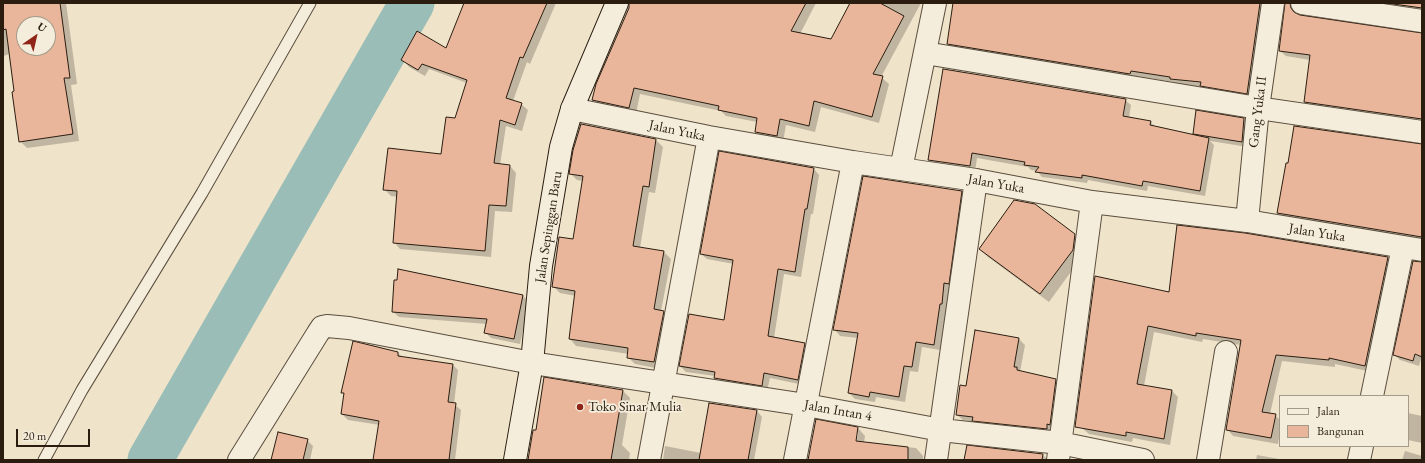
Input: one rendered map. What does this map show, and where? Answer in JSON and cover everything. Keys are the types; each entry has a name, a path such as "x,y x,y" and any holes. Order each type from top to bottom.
{"street":[{"name":"Jalan Sepinggan Baru","path":"515,460 532,363 541,266 561,147 572,109 617,3"},
{"path":"901,169 935,3"},
{"name":"Gang Yuka II","path":"1247,221 1258,108 1273,3"},
{"path":"1302,3 1422,21"},
{"path":"925,53 1258,108 1422,132"},
{"name":"Jalan Yuka","path":"572,109 709,137 853,162 976,180 1092,202 1247,221 1412,248"},
{"path":"649,460 709,137"},
{"path":"796,460 853,162"},
{"path":"936,460 976,180"},
{"path":"1059,452 1092,202"},
{"path":"1372,395 1412,248"},
{"name":"Jalan Intan 4","path":"240,460 318,333 322,327 327,326 349,328 532,363 806,405 1059,452 1143,460"},
{"path":"1208,460 1226,352"},
{"path":"1359,460 1362,447"}],"lane":[{"path":"44,460 82,390 202,193 310,3"}],"building":[{"path":"3,3 60,3 70,78 64,78 73,134 19,142 12,92 14,91 6,29 3,30"},
{"path":"464,3 547,3 523,58 520,57 506,98 522,103 515,125 500,120 494,163 510,165 506,206 489,205 485,251 393,243 397,191 383,190 388,148 441,154 446,117 455,118 467,80 422,64 418,70 401,60 417,31 446,48"},
{"path":"629,3 806,3 791,31 831,39 850,3 880,3 904,16 873,74 883,76 872,117 814,101 809,126 780,119 777,136 755,132 757,118 718,110 719,106 634,88 629,108 592,100 596,84 629,8"},
{"path":"953,3 1260,3 1247,94 1200,86 1201,82 1170,79 1170,77 1131,71 1130,74 947,44"},
{"path":"1285,3 1290,3 1294,12 1300,15 1422,33 1422,119 1304,102 1310,55 1279,51"},
{"path":"1386,3 1422,3 1422,8"},
{"path":"943,69 1126,99 1123,116 1151,121 1150,125 1209,138 1200,191 1143,181 1142,186 1082,175 1082,178 1035,172 1039,167 1024,165 1025,162 972,153 970,166 928,160"},
{"path":"1196,110 1244,118 1242,142 1193,134"},
{"path":"581,124 656,139 649,187 643,186 633,246 664,251 654,309 664,311 654,362 627,358 628,348 569,339 575,291 552,287 559,237 573,239 583,176 569,174 573,150"},
{"path":"1294,126 1422,144 1422,237 1277,213 1286,163 1288,163"},
{"path":"719,151 814,168 807,209 805,209 795,272 778,269 768,336 805,343 798,380 764,373 762,386 714,378 715,372 679,366 689,314 724,320 733,260 700,254"},
{"path":"863,176 962,191 949,284 944,283 942,304 940,304 934,345 916,342 912,367 904,366 899,397 870,392 869,397 848,393 858,333 833,330"},
{"path":"1014,200 1035,204 1075,234 1073,250 1040,294 979,249"},
{"path":"1177,225 1245,233 1388,257 1365,366 1329,358 1329,360 1276,355 1262,412 1276,414 1271,438 1226,430 1241,340 1196,333 1196,336 1148,326 1137,384 1172,390 1164,439 1126,432 1126,436 1075,427 1095,276 1169,292"},
{"path":"1413,261 1422,262 1422,357 1415,354 1413,361 1393,355"},
{"path":"398,269 523,295 514,339 484,333 487,319 392,312 394,280 397,280"},
{"path":"975,330 1019,338 1014,367 1017,367 1017,370 1056,379 1050,425 1047,424 1047,429 972,421 973,417 956,415 960,385 966,386"},
{"path":"353,341 398,352 398,356 453,364 448,402 456,403 449,460 373,460 379,421 341,414 344,393 341,393"},
{"name":"Toko Sinar Mulia","path":"544,377 623,390 611,460 528,460 533,430 536,430"},
{"path":"709,403 757,410 748,460 699,460"},
{"path":"816,419 858,427 856,441 908,447 908,460 808,460"},
{"path":"278,432 308,439 303,460 271,460"},
{"path":"967,445 1043,454 1042,460 964,460"}],"waterway":[{"path":"150,460 412,3"}],"place":[{"name":"Toko Sinar Mulia","path":"580,407"}]}
